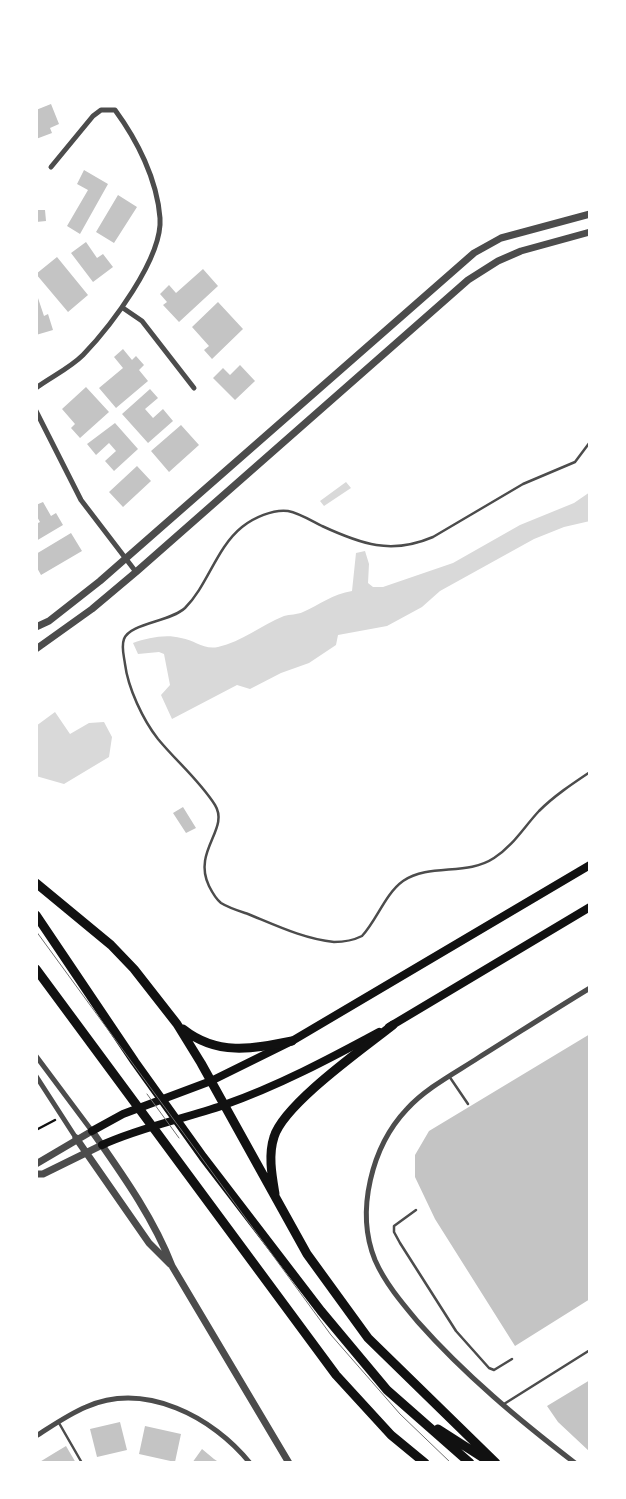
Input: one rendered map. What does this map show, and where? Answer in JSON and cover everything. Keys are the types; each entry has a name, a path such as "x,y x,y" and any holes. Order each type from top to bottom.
{"highway":[{"path":"36,883 111,945 134,969 177,1024 211,1081 307,1254 368,1338 496,1463"},
{"path":"36,915 135,1062 203,1157 353,1350 387,1390 470,1463"},
{"path":"36,969 114,1073 181,1168 336,1375 416,1463"},
{"path":"177,1024 203,1042 231,1049 252,1049 292,1041"},
{"path":"276,1201 271,1155 274,1136 283,1119 298,1102 393,1025"},
{"path":"411,1411 490,1463"},
{"path":"391,1435 426,1463"}],"main road":[{"path":"92,1131 123,1114 211,1081 292,1041 590,865"},
{"path":"102,1145 121,1136 224,1105 279,1083 393,1025 590,907"}],"street":[{"path":"36,388 82,356 123,308 138,283 155,245 160,219 153,178 122,119 115,110 101,110 93,116 51,167"},
{"path":"36,627 49,621 126,559 474,253 501,238 590,214"},
{"path":"36,649 86,614 136,572 468,280 513,254 590,232"},
{"path":"123,308 142,321 194,388"},
{"path":"36,411 81,500 136,572"},
{"path":"575,1463 502,1406 435,1341 408,1310 384,1278 375,1259 369,1239 367,1218 370,1180 385,1142 408,1107 449,1076 590,988"},
{"path":"36,1056 102,1145 160,1235 172,1266 288,1463"},
{"path":"36,1076 76,1138 149,1243 172,1266"},
{"path":"36,1164 76,1138 92,1131"},
{"path":"36,1174 43,1174 102,1145"},
{"path":"36,1436 86,1407 103,1401 120,1399 155,1402 172,1406 203,1420 235,1444 250,1463"}],"lane":[{"path":"590,442 575,462 523,484 433,537 417,544 387,548 373,545 338,534 288,511 274,512 260,517 243,526 233,536 193,599 184,609 169,619 141,626 126,636 123,642 126,669 133,691 151,728 157,738 197,781 220,813 220,821 210,840 205,856 204,873 209,886 221,902 232,908 301,934 335,942 362,936 394,889 403,881 421,874 467,868 491,860 509,846 539,811 590,772"},
{"path":"449,1076 468,1104"},
{"path":"416,1210 398,1221 394,1226 394,1232 456,1331 491,1370 512,1359"},
{"path":"502,1406 590,1350"},
{"path":"58,1423 82,1463"}],"path":[{"path":"36,1130 56,1120"}],"shaded area":[{"path":"346,482 351,488 324,506 320,501"},
{"path":"590,492 590,521 564,527 534,539 440,591 422,607 387,626 338,635 336,645 309,663 281,673 250,689 237,685 172,719 161,695 170,685 164,654 159,652 138,654 133,643 169,636 186,639 213,648 227,645 284,616 301,613 332,597 352,591 356,553 365,551 369,564 368,583 373,587 383,587 453,563 520,525 574,503"},
{"path":"55,712 70,734 89,723 104,722 112,737 109,757 64,784 36,776 36,726"}],"building":[{"path":"51,104 59,124 50,128 52,133 36,139 36,110"},
{"path":"84,170 108,184 80,234 67,226 88,190 77,184"},
{"path":"118,195 137,207 114,243 96,232"},
{"path":"36,210 45,210 46,221 36,222"},
{"path":"86,242 97,258 103,254 113,267 93,282 71,253"},
{"path":"57,257 88,295 68,312 36,274"},
{"path":"203,269 218,286 179,322 163,305 167,302 160,294 169,285 176,293"},
{"path":"36,292 44,316 48,314 53,330 36,335"},
{"path":"218,302 243,329 212,359 204,350 209,346 192,327"},
{"path":"123,349 132,360 136,356 144,365 139,370 148,381 116,408 99,388 123,368 114,357"},
{"path":"240,365 255,381 235,400 213,378 223,368 230,375"},
{"path":"86,387 109,412 80,438 71,428 75,424 62,409"},
{"path":"150,389 158,398 145,409 153,418 163,409 173,421 148,443 122,414"},
{"path":"115,423 138,449 114,471 105,461 116,451 109,443 96,455 87,444"},
{"path":"181,425 199,445 169,472 151,451"},
{"path":"137,466 151,481 123,507 109,492"},
{"path":"43,502 51,516 56,513 63,525 36,541 36,524 40,522 36,515 36,505"},
{"path":"71,533 82,551 41,575 36,566 36,554"},
{"path":"183,807 196,828 186,833 173,813"},
{"path":"590,1034 590,1299 515,1346 435,1219 415,1177 415,1155 429,1131"},
{"path":"590,1380 590,1452 558,1422 547,1406"},
{"path":"120,1422 127,1450 97,1457 90,1429"},
{"path":"145,1426 181,1434 175,1462 139,1454"},
{"path":"66,1446 76,1463 38,1463 56,1452"},
{"path":"202,1449 214,1459 220,1463 192,1463"}],"tram line":[{"path":"36,931 331,1335 400,1414 451,1463"},
{"path":"147,1094 179,1138"}]}
